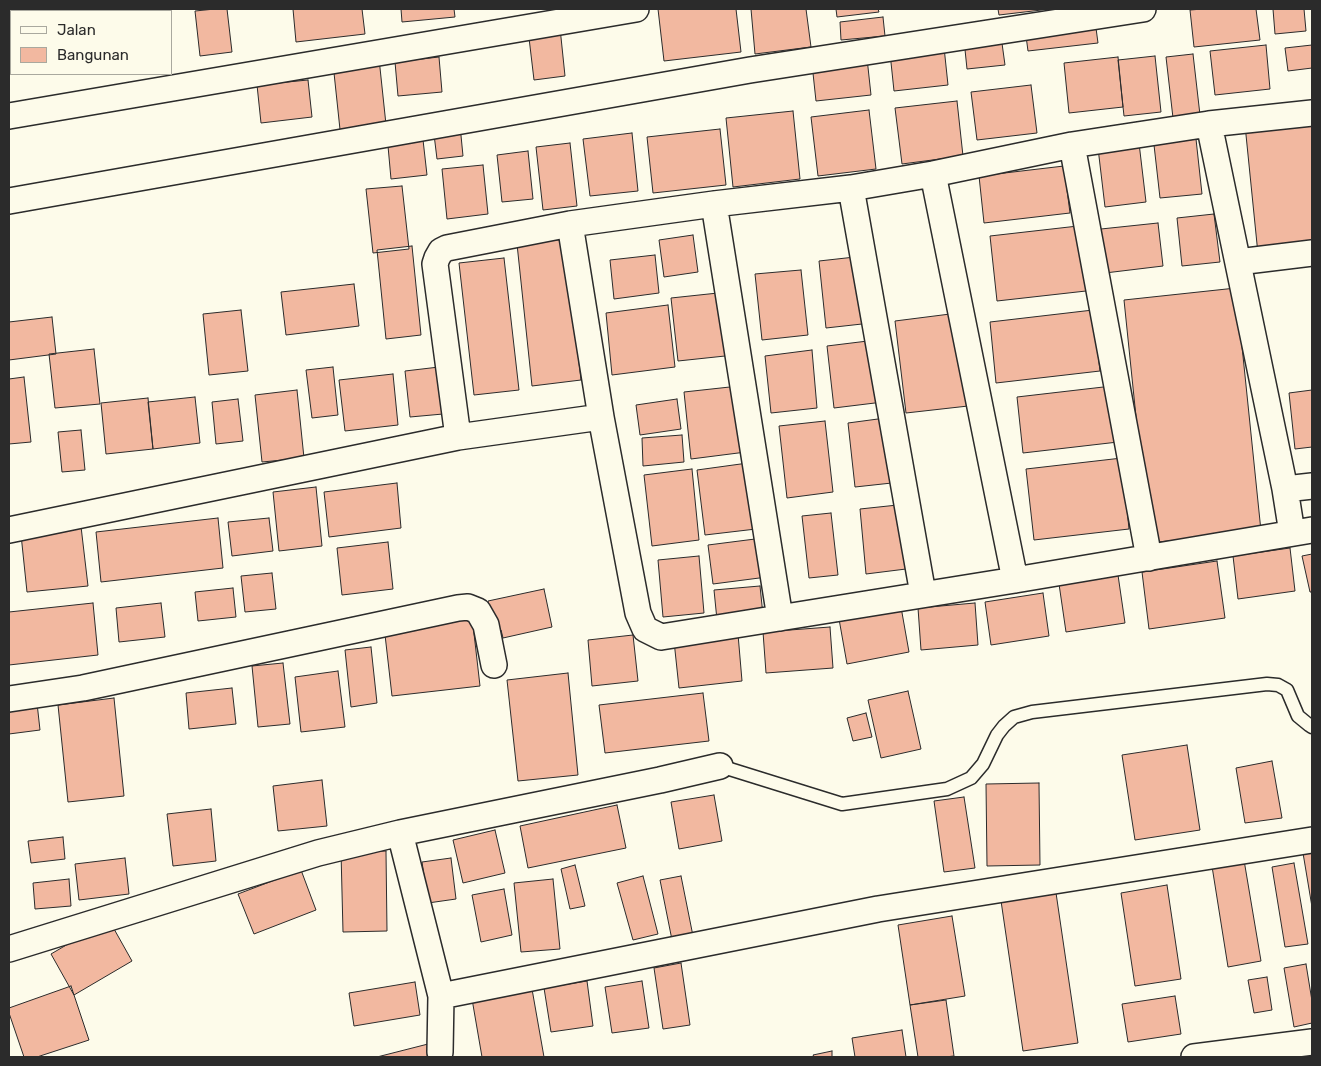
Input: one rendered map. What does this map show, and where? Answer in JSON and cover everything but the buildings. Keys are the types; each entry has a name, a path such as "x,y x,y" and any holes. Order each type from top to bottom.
{"street":[{"path":"9,116 636,9"},
{"path":"9,201 750,70 1143,9"},
{"path":"458,438 435,264 436,258 447,248 570,224 714,204 851,188 933,174 1072,145 1210,124 1312,113"},
{"path":"570,224 601,416 638,613 645,629 661,637 1302,532 1285,489 1210,124"},
{"path":"1072,145 1149,558"},
{"path":"933,174 1015,580"},
{"path":"851,188 923,594"},
{"path":"714,204 780,618"},
{"path":"1238,262 1312,253"},
{"path":"9,530 458,438 601,416"},
{"path":"1285,489 1312,486"},
{"path":"9,699 83,688 468,607 478,611 486,625 494,666"},
{"path":"9,949 318,853 400,833 720,766"},
{"path":"400,833 441,996 440,1052"},
{"path":"441,996 878,909 1312,840"},
{"path":"1194,1057 1312,1042"}],"lane":[{"path":"720,766 842,804 947,789 971,778 983,764 997,734 1004,726 1014,717 1032,712 1267,684 1278,685 1287,690 1298,716 1312,727"}]}
